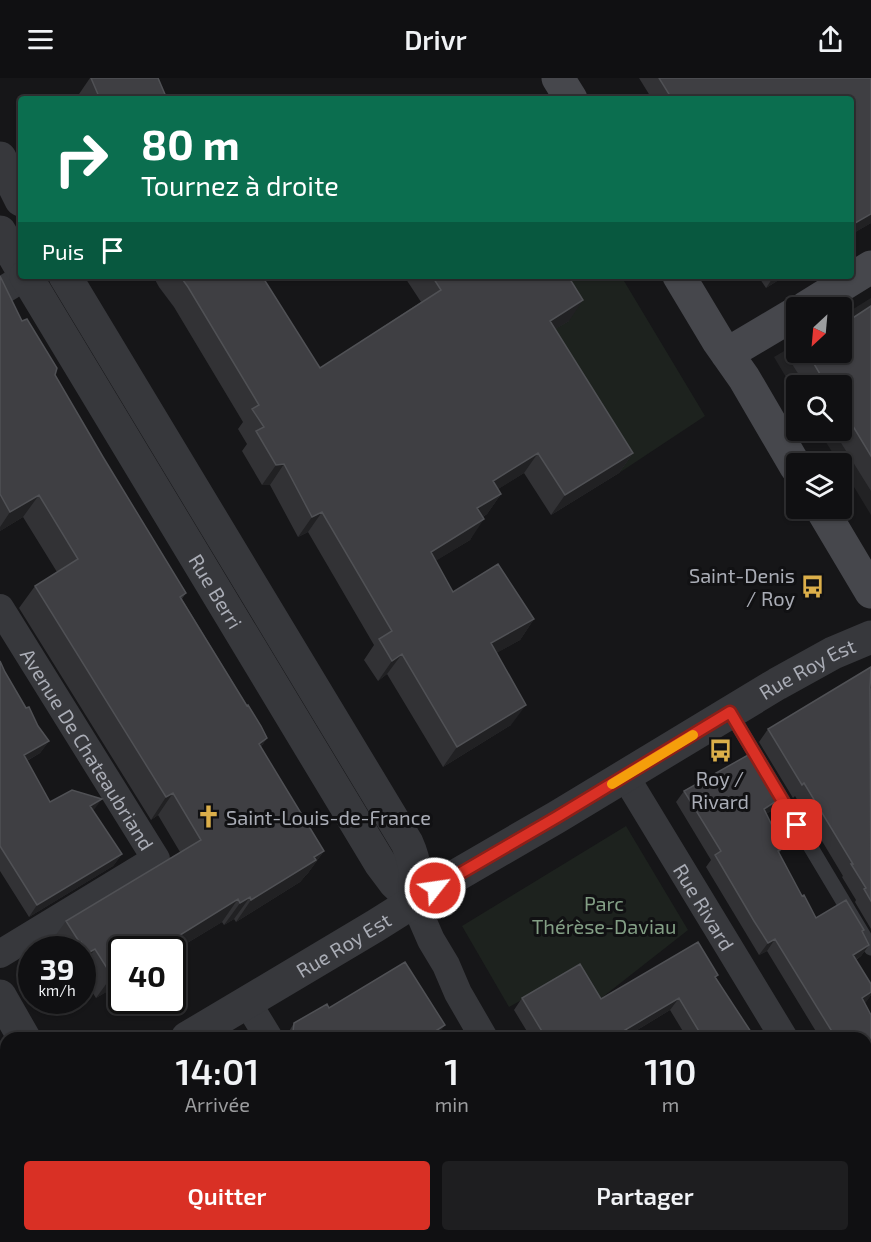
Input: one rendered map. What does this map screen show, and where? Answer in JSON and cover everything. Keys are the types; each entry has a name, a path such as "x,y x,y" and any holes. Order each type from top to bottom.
{"main road":[{"path":"558,78 569,96"},
{"path":"854,278 871,267"},
{"path":"681,279 744,378 788,453"},
{"path":"823,297 852,279"},
{"path":"728,354 786,319"},
{"path":"828,519 871,592"}],"street":[{"path":"0,158 18,194"},
{"path":"0,232 18,263"},
{"path":"0,292 21,279"},
{"name":"Rue Berri","path":"28,279 380,864 395,883 414,901 431,940 481,1032"},
{"name":"Rue Berri","path":"67,279 407,843 416,868 414,901"},
{"name":"Avenue De Chateaubriand","path":"0,608 156,859 0,954"},
{"name":"Rue Roy Est","path":"197,1032 822,658 871,637"},
{"name":"Rue Rivard","path":"626,776 780,1032"},
{"path":"0,996 21,1032"},
{"path":"247,1002 265,1032"}],"lane":[{"path":"730,712 871,948"}],"shaded area":[{"path":"871,298 871,515 852,484 852,453 833,453 825,441 852,441 852,375 786,375 786,377 774,357 786,350 786,363 852,363 852,310"}],"green space":[{"path":"541,279 623,279 705,416 619,473 535,342"},
{"name":"Parc Thérèse-Daviau","path":"626,826 688,930 595,1003 575,970 509,1007 462,926"}],"building":[{"path":"91,78 158,78 166,96 99,96"},
{"path":"659,78 871,78 871,214 854,224 854,96 670,96"},
{"path":"0,276 22,321 27,319 57,368 55,375 186,593 180,597 261,726 267,738 259,744 324,851 314,857 316,860 251,900 250,897 240,903 238,899 179,936 108,936 108,970 96,951 96,936 76,936 66,921 201,840 173,793 166,797 35,586 78,559 39,495 10,512 0,494"},
{"path":"182,279 264,279 320,368 441,290 434,279 570,279 583,300 550,321 633,453 565,495 538,453 493,481 501,494 477,508 484,519 431,552 453,592 498,564 534,619 491,643 526,705 457,747 402,654 392,661 379,639 392,631 322,512 312,517 284,464 276,465 256,431 264,427 252,409 259,405"},
{"path":"871,306 871,456 852,425 852,375 821,375 813,363 852,363 852,318"},
{"path":"0,661 26,708 29,707 38,726 49,741 24,755 50,802 72,790 102,799 90,806 122,854 37,905 0,846"},
{"path":"871,667 871,901 851,864 853,864 768,729"},
{"path":"757,750 784,796 764,809 783,848 778,851 802,896 804,895 816,918 846,900 864,930 862,931 869,945 853,955 871,984 871,992 862,998 871,1015 871,1032 832,1032 775,939 768,943 754,921 715,855 721,851 684,791"},
{"path":"698,942 718,975 715,977 751,1032 699,1032 679,998 625,1030 626,1032 542,1032 522,998 580,964 601,999"},
{"path":"405,962 445,1025 434,1032 293,1032 294,1023 327,1004 329,1008"}],"slow traffic":[{"path":"612,784 693,735"}],"place":[{"name":"Saint-Denis / Roy","path":"813,587"},
{"name":"Roy / Rivard","path":"720,750"},
{"name":"Saint-Louis-de-France","path":"208,817"}],"route":[{"path":"435,888 730,712 797,825"}]}
